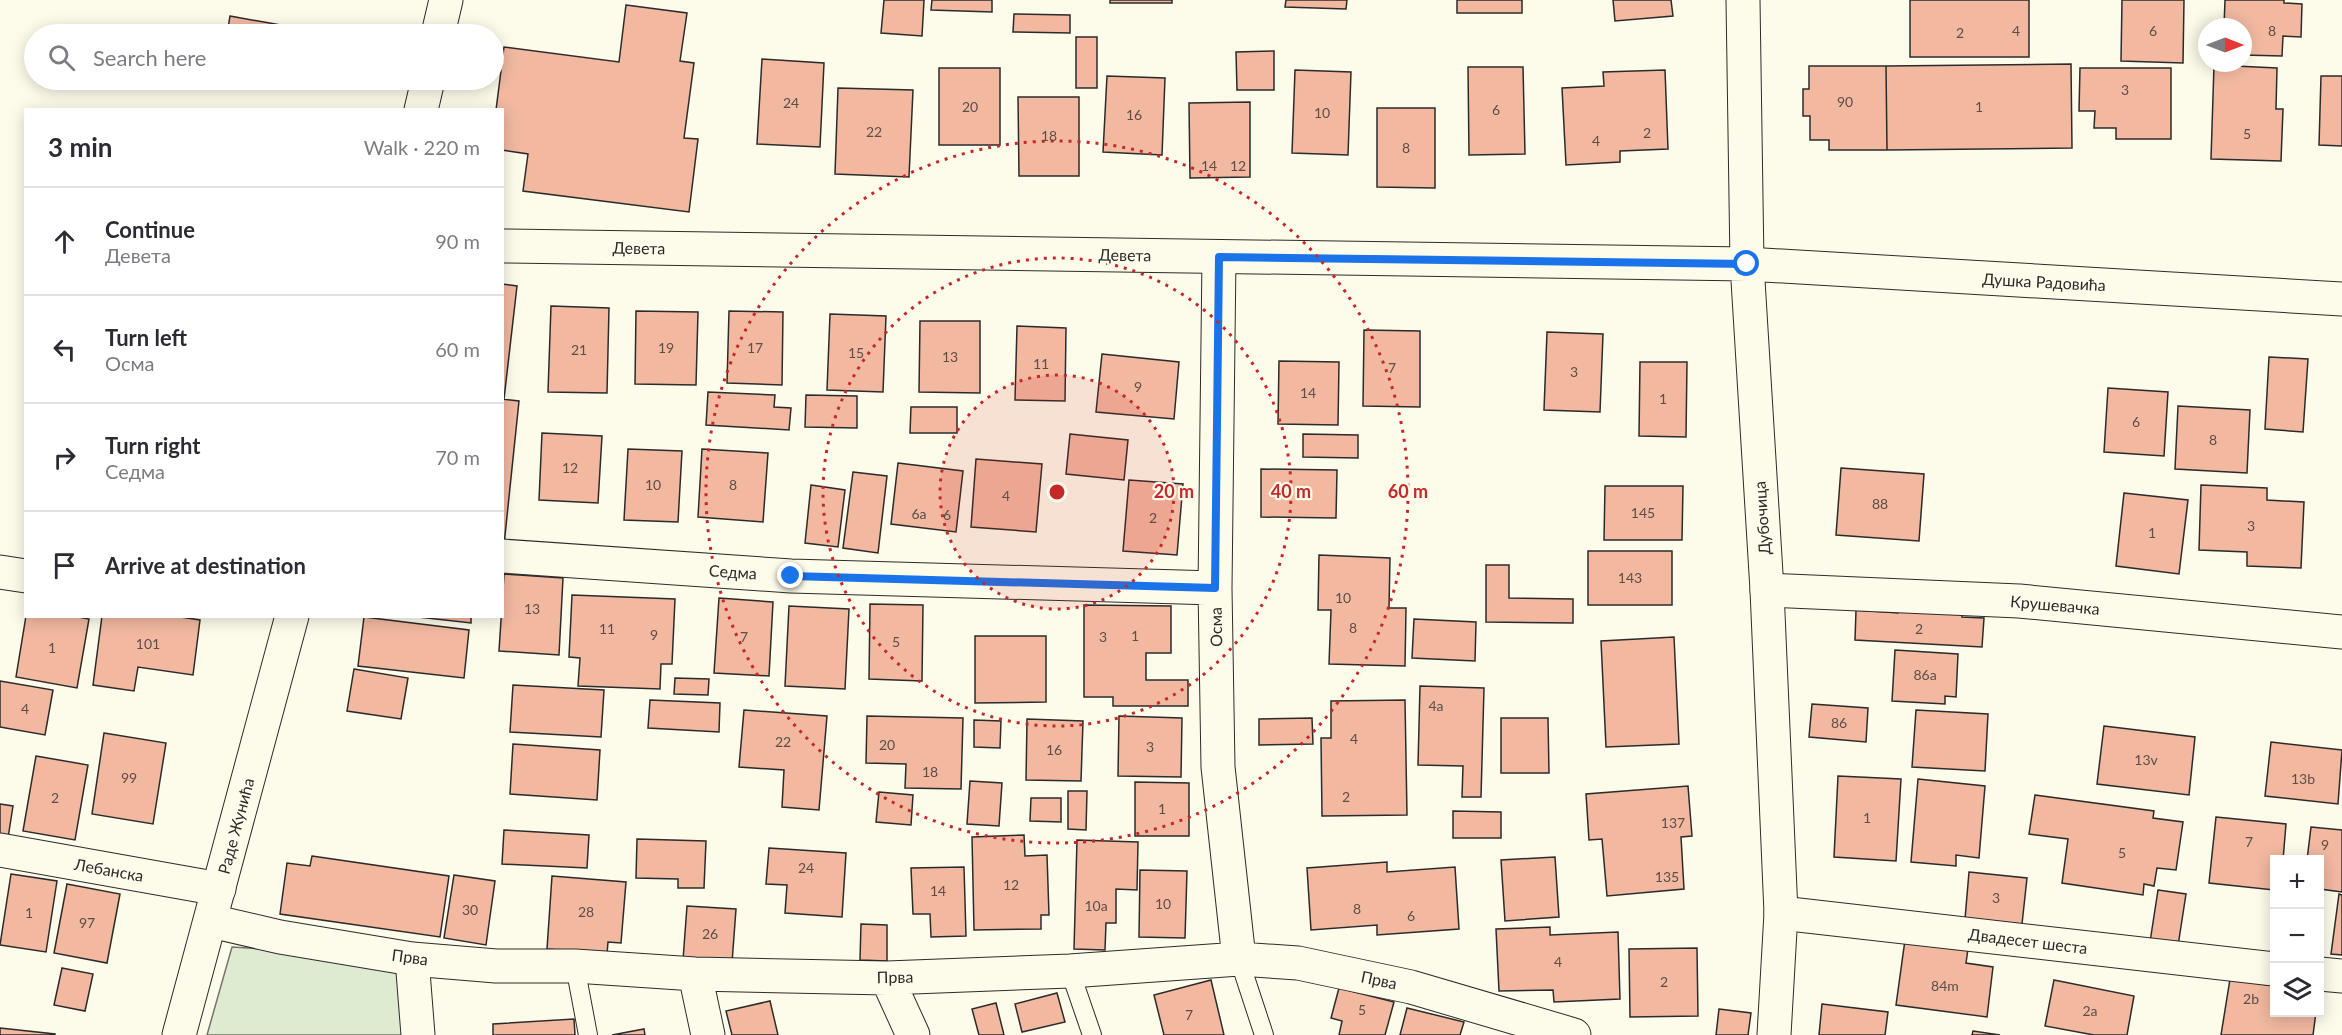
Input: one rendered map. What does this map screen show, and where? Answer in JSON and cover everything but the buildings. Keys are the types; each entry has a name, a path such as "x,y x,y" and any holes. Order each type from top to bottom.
{"street":[{"path":"440,24 446,0"},
{"name":"Дубочица","path":"1743,0 1747,264 1767,590 1781,913 1774,1035"},
{"path":"421,108 426,90"},
{"name":"Девета","path":"504,246 1747,264"},
{"name":"Осма","path":"1219,257 1215,588 1218,767 1239,960"},
{"name":"Душка Радовића","path":"1747,264 2342,299"},
{"name":"Седма","path":"504,556 791,576 1215,588"},
{"path":"0,572 24,576"},
{"name":"Крушевачка","path":"1767,590 2019,601 2342,633"},
{"name":"Раде Жунића","path":"179,1035 290,618"},
{"name":"Лебанска","path":"0,850 219,888"},
{"name":"Двадесет шеста","path":"1781,913 2270,969"},
{"name":"Прва","path":"211,921 280,937 412,958 496,966 575,966 694,974 887,978 1070,971 1239,960 1298,963 1411,987 1574,1035"},
{"path":"412,958 418,1035"},
{"path":"694,974 708,1035"},
{"path":"2324,974 2342,976"},
{"path":"887,978 912,1035"}],"lane":[{"path":"1239,960 1264,1035"},
{"path":"575,966 588,1035"},
{"path":"1070,971 1092,1035"}],"green space":[{"path":"232,947 412,959 417,1035 207,1035"}],"route":[{"path":"791,576 1215,588 1219,257 1747,264"}]}
